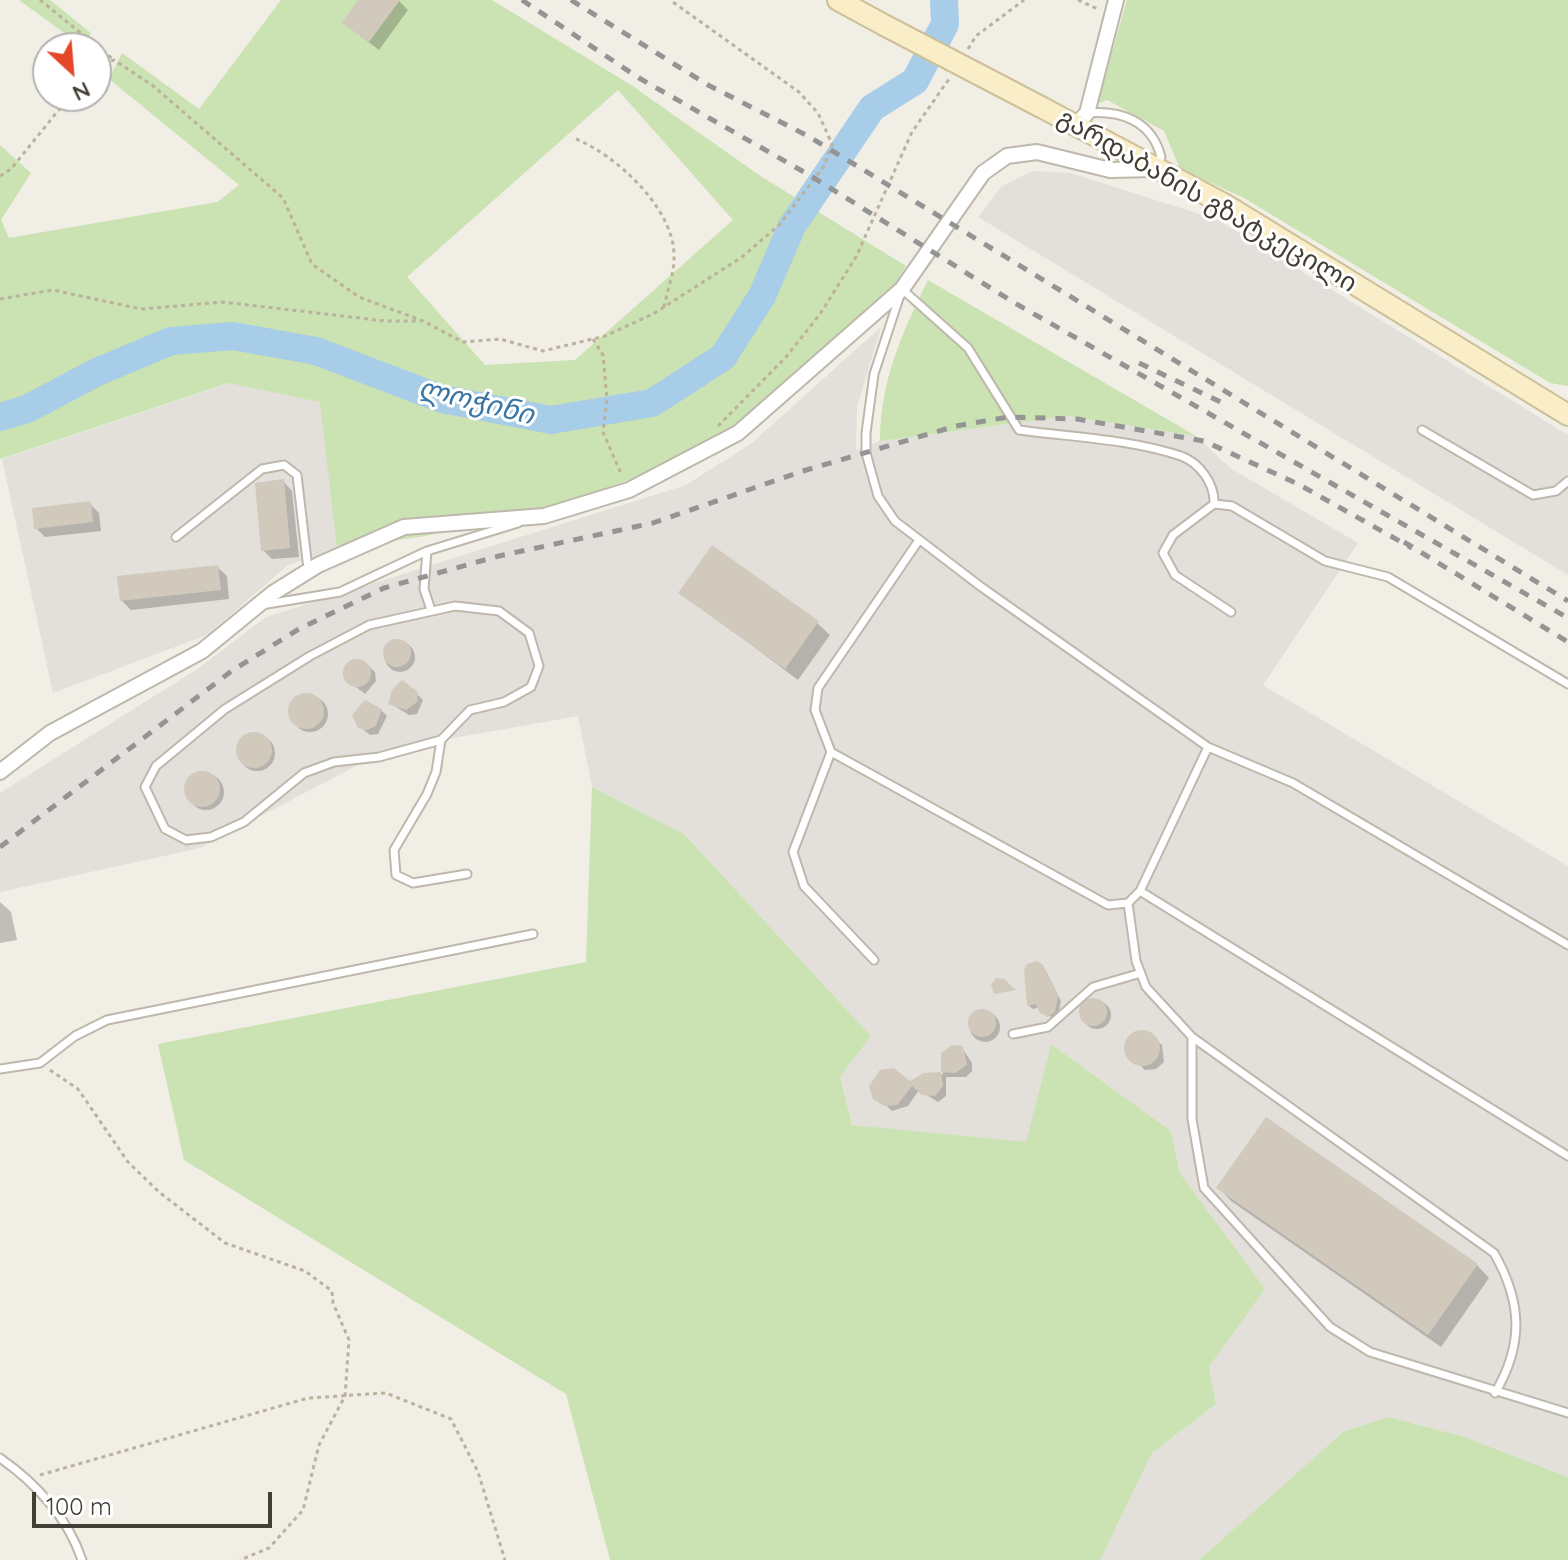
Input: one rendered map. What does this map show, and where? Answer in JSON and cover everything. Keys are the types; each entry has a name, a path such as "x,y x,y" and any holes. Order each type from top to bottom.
{"main road":[{"name":"გარდაბანის გზატკეცილი","path":"838,0 1043,108 1081,119 1155,169 1224,204 1568,415"}],"street":[{"path":"1081,119 1116,0"},
{"path":"0,772 50,733 202,651 257,606 308,571 404,527 544,516 629,490 684,464 738,433 902,289 983,173 1007,156 1037,152 1110,170 1155,169"}],"lane":[{"path":"1081,119 1108,111 1143,126 1159,148 1161,157 1155,169"},
{"path":"1214,504 1215,494 1204,473 1181,456 1108,441 1019,430 968,348 902,289 874,374 866,453 885,509 919,540 1208,747 1293,783 1568,945"},
{"path":"1547,401 1568,404"},
{"path":"1422,430 1533,495 1556,491 1568,481"},
{"path":"176,537 262,469 284,465 297,475 308,571"},
{"path":"1231,612 1175,575 1163,553 1173,535 1214,504 1232,506 1325,561 1388,577 1568,684"},
{"path":"257,606 340,592 427,551 544,516"},
{"path":"919,540 818,688 815,710 831,752 1108,905 1128,903 1140,891 1208,747"},
{"path":"427,551 424,589 431,610"},
{"path":"455,606 499,611 529,633 539,666 531,687 504,702 470,710 441,740 379,757 334,762 304,773 244,822 211,837 186,840 165,829 153,811 145,787 156,766 225,709 310,656 369,625 455,606"},
{"path":"441,740 436,772 427,794 394,850 396,875 413,883 467,874"},
{"path":"831,752 793,852 804,886 874,960"},
{"path":"1140,891 1568,1156"},
{"path":"1128,903 1146,987 1192,1037 1494,1253 1512,1284 1515,1314 1514,1347 1507,1372 1495,1393"},
{"path":"0,1069 40,1063 75,1036 107,1020 533,934"},
{"path":"1013,1034 1048,1027 1093,987 1141,973"},
{"path":"1192,1037 1192,1119 1204,1188 1330,1327 1370,1352 1568,1413"},
{"path":"0,1458 29,1478 73,1535 82,1560"}],"path":[{"path":"40,0 114,60 152,85 283,198 312,264 359,297 423,321 463,342 500,339 543,351 593,339 664,307 742,257 780,224 824,166 832,144 818,113 799,92 670,0"},
{"path":"961,59 976,36 1024,0"},
{"path":"1078,0 1112,16"},
{"path":"714,431 786,357 820,314 856,257 912,132 954,71"},
{"path":"0,176 11,169 57,112"},
{"path":"576,139 600,149 630,173 669,234 674,256 664,307"},
{"path":"0,299 53,290 141,309 223,302 385,321 423,321"},
{"path":"593,339 603,355 607,399 603,432 629,490"},
{"path":"40,1063 78,1089 128,1162 170,1201 225,1243 305,1271 332,1291 333,1303 349,1340 345,1396 319,1445 303,1510 269,1548 240,1560"},
{"path":"29,1478 308,1398 386,1393 451,1419 478,1472 505,1560"}],"shaded area":[{"path":"1032,171 1071,173 1218,220 1568,435 1568,575 978,217 1002,186"},
{"path":"881,327 857,407 856,450 880,441 1067,416 1196,436 1230,468 1358,543 1263,685 1568,866 1568,1477 1462,1436 1388,1417 1343,1432 1199,1560 1100,1560 1152,1453 1216,1404 1209,1367 1265,1289 1180,1173 1171,1131 1051,1044 1026,1143 852,1125 840,1077 871,1036 684,834 592,787 578,716 386,750 200,848 0,892 0,793 199,668 266,617 686,485 752,443"},
{"path":"229,383 321,402 337,549 288,565 207,635 53,693 2,459"}],"green space":[{"path":"19,0 50,0 90,32 63,32"},
{"path":"281,0 492,0 631,85 762,177 906,266 891,290 735,425 650,471 575,501 425,536 337,549 320,402 228,383 0,459 0,145 31,173 1,220 9,238 217,202 239,185 112,81 112,73 122,53 199,109","holes":["618,90 733,220 575,360 485,365 407,277"]},
{"path":"1127,0 1568,0 1568,386 1550,383 1244,198 1180,169 1164,131 1107,100 1097,104"},
{"path":"928,280 1196,436 1067,416 880,441 888,378 901,338"},
{"path":"592,787 684,834 871,1036 840,1077 852,1125 1026,1142 1051,1044 1171,1131 1180,1173 1265,1289 1209,1367 1216,1404 1152,1453 1100,1560 610,1560 566,1394 184,1160 158,1044 586,962"},
{"path":"1388,1417 1462,1436 1568,1477 1568,1560 1199,1560 1343,1432"}],"building":[{"path":"358,0 400,0 369,42 342,23"},
{"path":"284,479 290,548 261,551 255,483"},
{"path":"91,501 93,522 34,529 32,508"},
{"path":"712,545 819,621 785,669 678,593"},
{"path":"218,565 221,590 120,601 117,576"},
{"path":"397,639 407,643 411,653 407,663 397,667 387,663 383,653 387,643"},
{"path":"357,659 367,663 371,673 367,683 357,687 347,683 343,673 347,663"},
{"path":"402,680 418,692 417,702 406,710 388,704 392,690"},
{"path":"306,693 319,698 324,711 319,724 306,729 293,724 288,711 293,698"},
{"path":"365,700 382,709 376,726 367,730 358,728 352,715"},
{"path":"254,732 267,737 272,750 267,763 254,768 241,763 236,750 241,737"},
{"path":"202,771 215,776 220,789 215,802 202,807 189,802 184,789 189,776"},
{"path":"1037,961 1043,965 1058,996 1055,1012 1048,1017 1040,1013 1036,1004 1027,1006 1024,970 1027,964"},
{"path":"996,978 1004,979 1016,990 994,994 991,985"},
{"path":"1093,998 1103,1002 1107,1012 1103,1022 1093,1026 1083,1022 1079,1012 1083,1002"},
{"path":"982,1009 992,1013 996,1023 992,1033 982,1037 972,1033 968,1023 972,1013"},
{"path":"1142,1030 1155,1035 1160,1048 1155,1061 1142,1066 1129,1061 1124,1048 1129,1035"},
{"path":"952,1045 963,1046 967,1065 955,1073 941,1072 941,1053"},
{"path":"894,1068 910,1081 924,1073 941,1072 943,1086 935,1096 922,1095 912,1086 897,1105 884,1106 873,1099 869,1086 880,1070"},
{"path":"1266,1117 1478,1264 1428,1335 1216,1188"}],"waterway":[{"name":"ლოჭინი","path":"0,417 27,409 97,372 171,341 233,336 316,351 442,399 551,420 652,403 723,357 762,296 792,226 872,108 915,81 945,24 944,0"}],"railway":[{"path":"522,0 639,78 811,176 1013,302 1568,618"},
{"path":"571,0 708,85 808,136 1568,601"},
{"path":"1139,363 1229,406"},
{"path":"0,847 233,670 299,629 384,588 499,556 653,523 803,471 956,426 1008,417 1077,419 1204,441 1298,484 1412,548"},
{"path":"1404,542 1568,642"}]}
